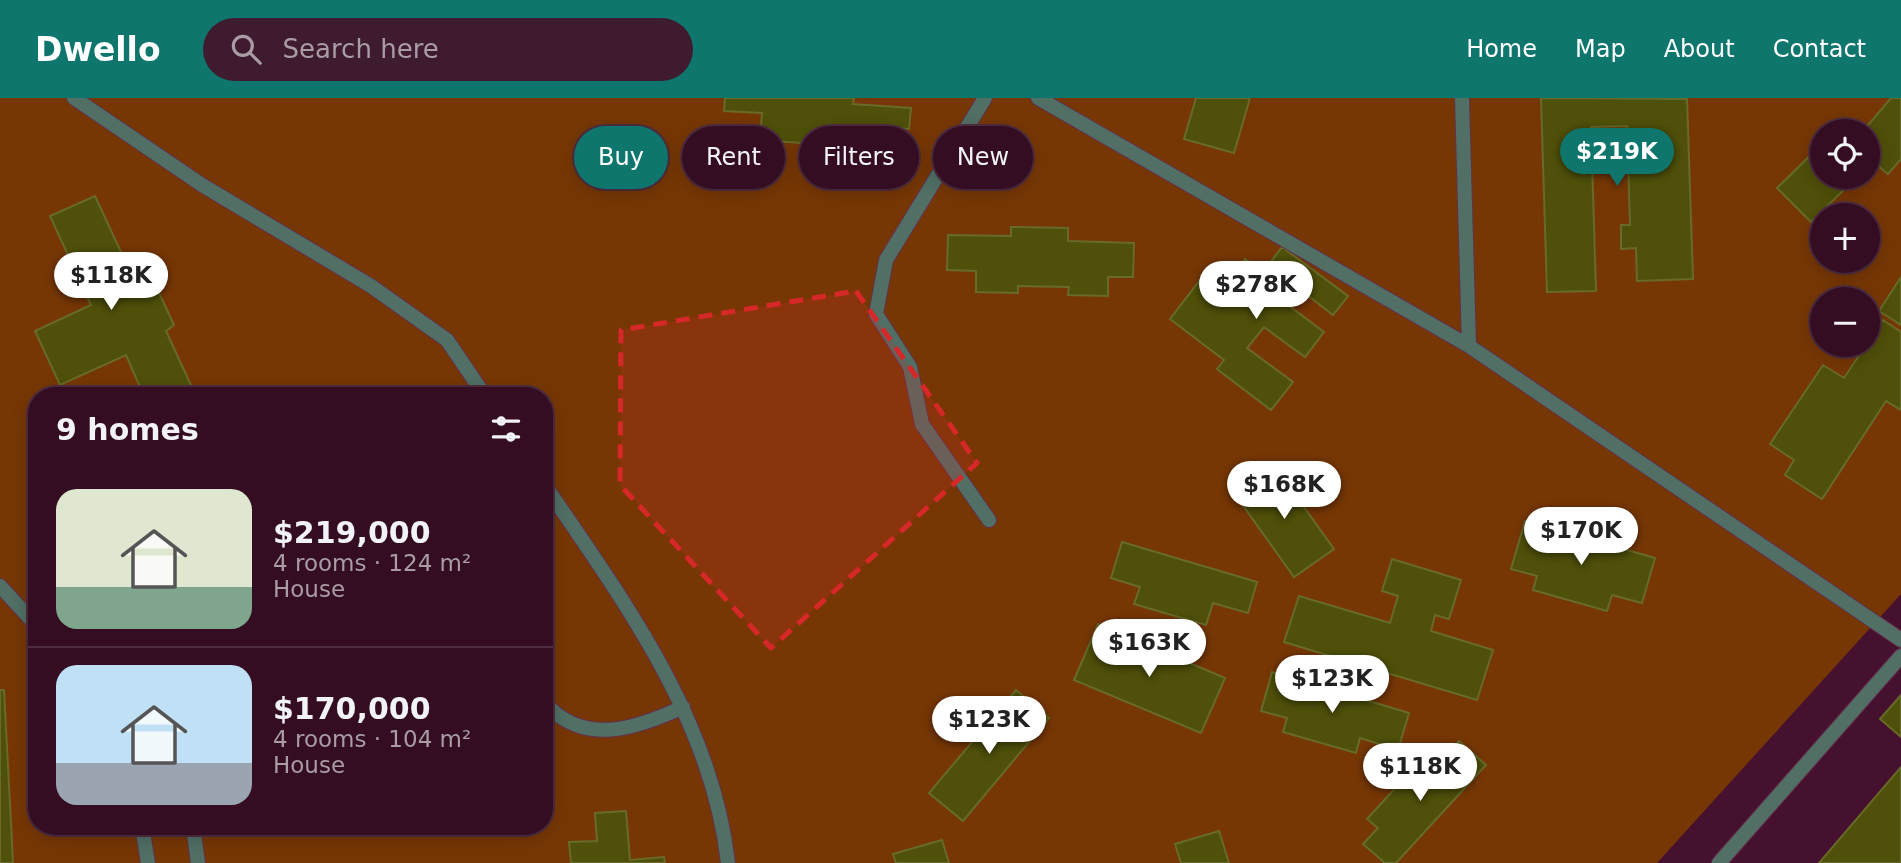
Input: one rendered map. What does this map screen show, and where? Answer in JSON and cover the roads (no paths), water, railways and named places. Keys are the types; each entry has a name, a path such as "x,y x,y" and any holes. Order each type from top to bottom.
{"street":[{"path":"74,98 202,185 372,286 447,340 479,387"},
{"path":"985,98 886,260 876,314 910,367 922,424 989,520"},
{"path":"1038,98 1469,346 1901,640"},
{"path":"1462,98 1469,346"},
{"path":"553,497 632,615 691,720 724,828 728,863"},
{"path":"0,586 28,616"},
{"path":"1719,863 1901,656"},
{"path":"553,710 569,724 586,728 622,729 655,720 683,707"},
{"path":"143,835 148,863"},
{"path":"194,835 198,863"}]}
